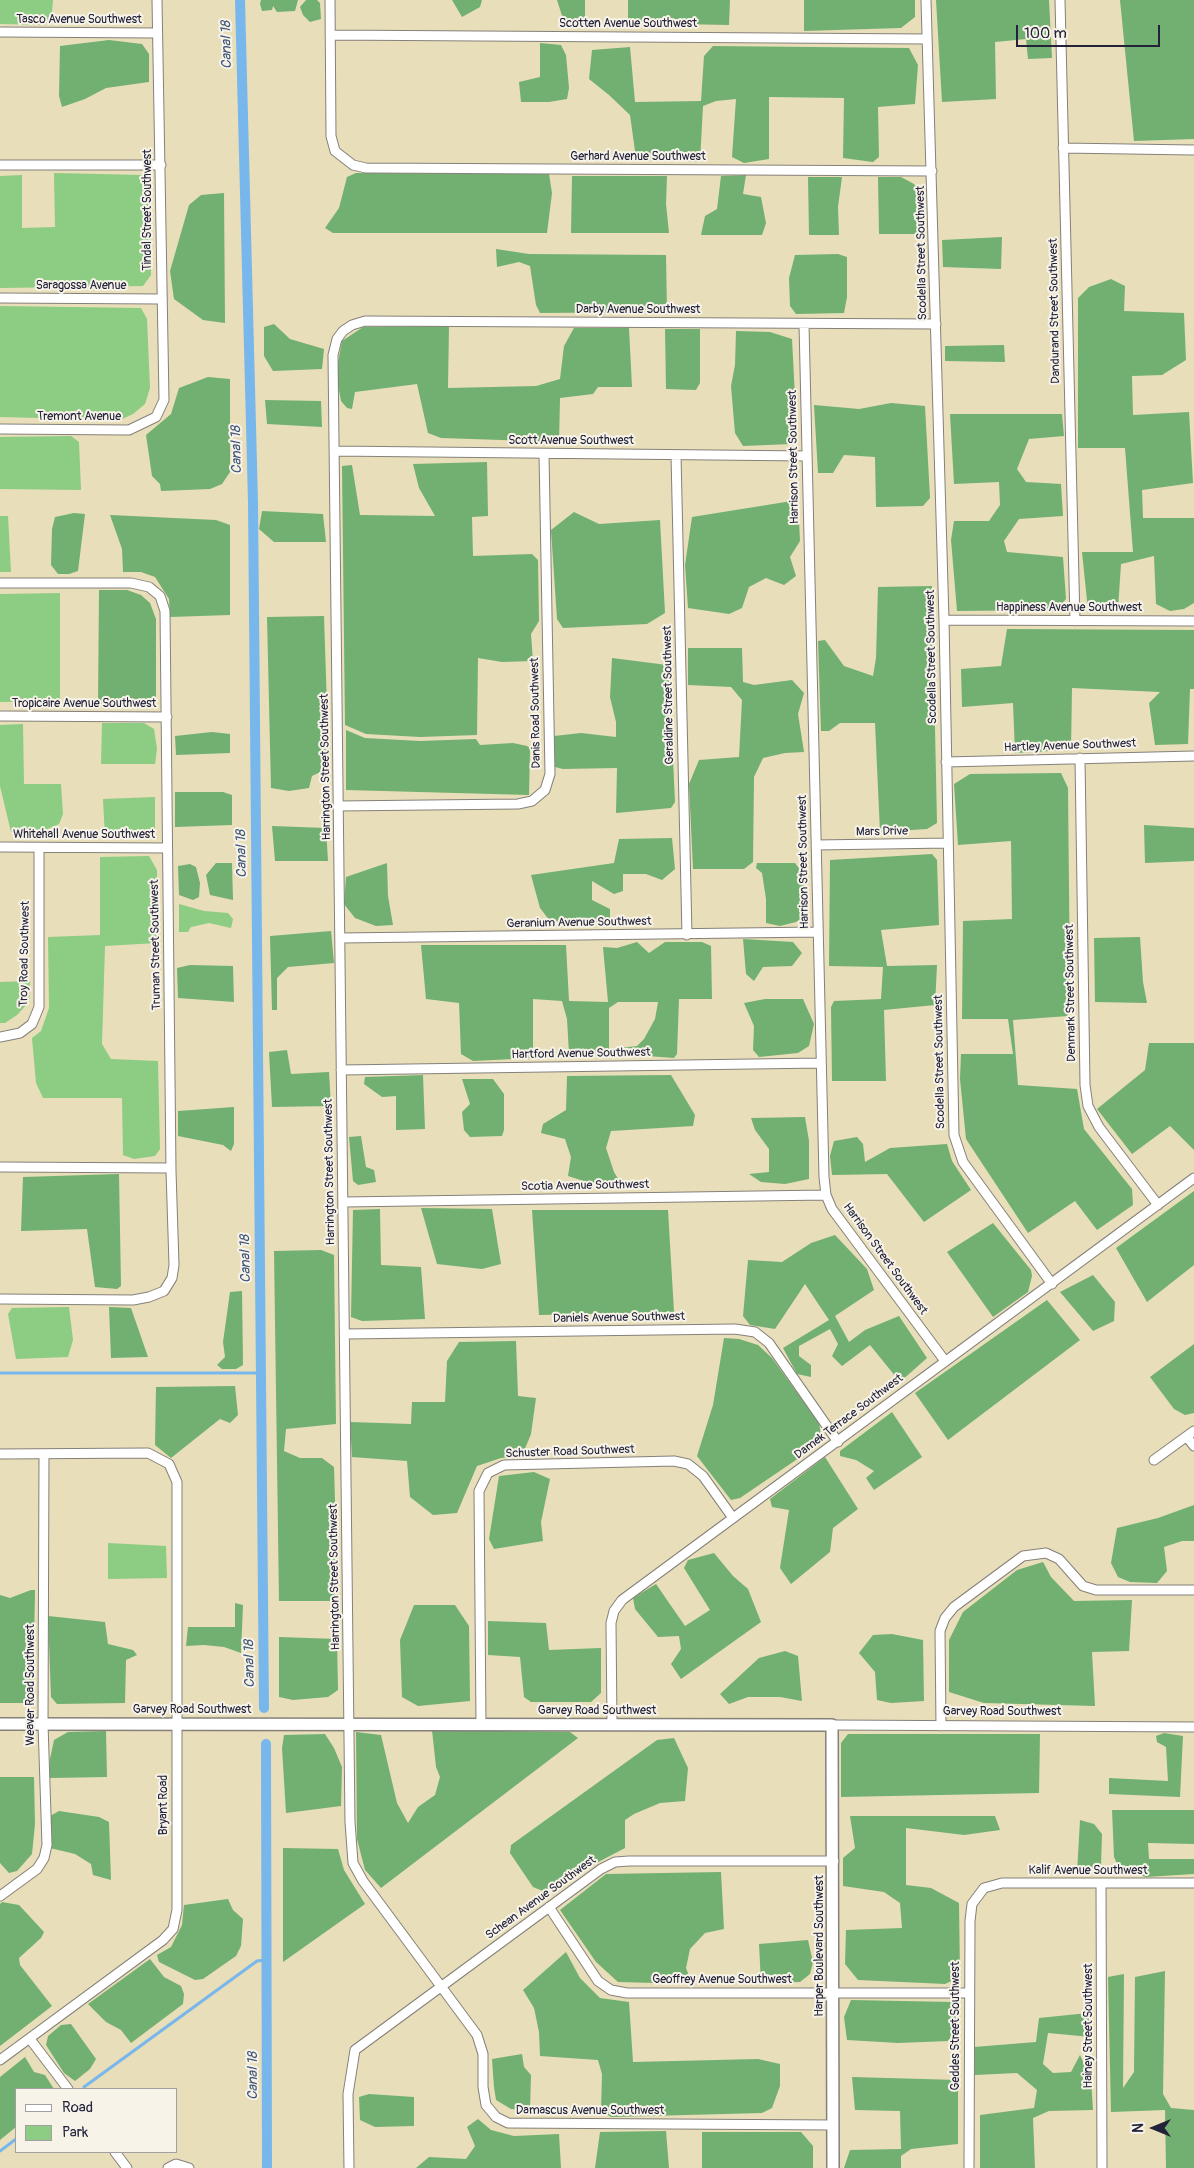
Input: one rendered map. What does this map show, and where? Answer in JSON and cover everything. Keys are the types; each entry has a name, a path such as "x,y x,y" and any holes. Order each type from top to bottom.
{"street":[{"name":"Tindal Street Southwest","path":"156,0 161,165 164,400 156,417"},
{"path":"330,0 330,35"},
{"name":"Scodella Street Southwest","path":"926,0 944,620 954,1135 963,1162 1052,1284"},
{"name":"Dandurand Street Southwest","path":"1060,0 1075,621"},
{"name":"Tasco Avenue Southwest","path":"0,32 157,33"},
{"name":"Scotten Avenue Southwest","path":"330,35 926,39"},
{"name":"Gerhard Avenue Southwest","path":"330,35 331,136 335,151 353,165 366,168 932,171"},
{"path":"1063,148 1194,150"},
{"path":"0,165 161,165"},
{"name":"Saragossa Avenue","path":"0,298 162,299"},
{"name":"Darby Avenue Southwest","path":"343,332 352,324 365,321 936,324"},
{"name":"Harrison Street Southwest","path":"804,324 821,1064 826,1195 832,1209 945,1361"},
{"name":"Harrington Street Southwest","path":"343,332 337,339 333,355 350,1843 353,1863 362,1882 440,1986"},
{"name":"Tremont Avenue","path":"0,429 129,430 156,417"},
{"name":"Scott Avenue Southwest","path":"334,451 807,456"},
{"name":"Danis Road Southwest","path":"338,806 518,804 532,801 545,790 550,774 544,454"},
{"name":"Geraldine Street Southwest","path":"676,455 687,935"},
{"name":"Truman Street Southwest","path":"0,583 131,583 149,587 160,596 165,611 171,1168 174,1265 172,1278 164,1291 149,1297 133,1300 0,1299"},
{"name":"Happiness Avenue Southwest","path":"944,620 1194,621"},
{"name":"Tropicaire Avenue Southwest","path":"0,716 167,717"},
{"name":"Hartley Avenue Southwest","path":"946,762 1194,756"},
{"name":"Denmark Street Southwest","path":"1080,758 1085,1085 1088,1106 1099,1127 1158,1205"},
{"name":"Mars Drive","path":"816,845 948,843"},
{"name":"Whitehall Avenue Southwest","path":"0,847 167,848"},
{"name":"Troy Road Southwest","path":"0,1037 20,1033 32,1024 39,1007 39,848"},
{"name":"Geranium Avenue Southwest","path":"341,938 818,932"},
{"name":"Hartford Avenue Southwest","path":"341,1070 821,1064"},
{"path":"0,1167 171,1168"},
{"name":"Damek Terrace Southwest","path":"612,1724 611,1623 614,1611 622,1600 1194,1178"},
{"name":"Scotia Avenue Southwest","path":"344,1202 826,1195"},
{"name":"Daniels Avenue Southwest","path":"345,1334 736,1329 755,1332 769,1343 838,1442"},
{"path":"1154,1460 1191,1434 1194,1446"},
{"name":"Bryant Road","path":"0,2060 163,1940 173,1929 177,1910 177,1482 169,1464 148,1453 44,1454"},
{"path":"0,1454 44,1454"},
{"name":"Weaver Road Southwest","path":"0,1896 37,1869 44,1858 47,1845 43,1724 44,1454"},
{"name":"Schuster Road Southwest","path":"481,1725 479,1491 488,1473 504,1465 674,1461 688,1464 703,1476 733,1518"},
{"path":"941,1726 940,1631 945,1618 954,1607 1023,1556 1046,1553 1059,1559 1083,1586 1096,1590 1194,1590"},
{"name":"Garvey Road Southwest","path":"0,1724 176,1725 349,1723 1194,1727"},
{"name":"Harper Boulevard Southwest","path":"832,1725 834,1861 833,2168"},
{"name":"Schean Avenue Southwest","path":"349,2168 348,2094 355,2050 601,1869 615,1862 834,1861"},
{"name":"Kalif Avenue Southwest","path":"984,1888 1002,1883 1194,1883"},
{"name":"Hainey Street Southwest","path":"1101,1884 1102,2168"},
{"name":"Geddes Street Southwest","path":"969,2168 968,1993 970,1921 972,1904 984,1888"},
{"name":"Geoffrey Avenue Southwest","path":"549,1907 598,1981 611,1990 627,1994 968,1993"},
{"name":"Damascus Avenue Southwest","path":"440,1986 477,2035 483,2054 483,2087 486,2105 496,2117 508,2123 833,2125"},
{"path":"30,2039 67,2088"},
{"path":"115,2153 127,2168"},
{"path":"168,2168 180,2164 189,2168"}],"green space":[{"path":"0,0 53,0 52,12 45,25 0,24"},
{"path":"261,0 298,0 295,11 277,12 273,6 272,10 262,11"},
{"path":"306,0 317,0 320,3 321,19 310,22 303,15 300,7"},
{"path":"452,0 482,0 480,7 462,17"},
{"path":"557,0 585,0 585,25 565,25"},
{"path":"628,0 730,0 729,25 628,23"},
{"path":"804,0 915,0 915,17 901,28 804,31"},
{"path":"936,0 1049,0 1052,58 1028,59 1026,39 995,42 996,99 942,102"},
{"path":"1120,0 1194,0 1194,139 1134,141"},
{"path":"109,40 142,44 149,54 149,82 106,88 85,99 62,107 59,96 60,46"},
{"path":"540,43 561,45 566,55 569,88 567,99 549,102 521,102 519,82 540,77"},
{"path":"713,46 909,48 918,65 915,104 878,107 879,157 873,162 843,158 844,98 769,97 769,159 744,163 732,157 736,99 716,101 703,106 700,162 636,158 630,115 589,79 592,50 630,47 635,102 701,101 704,56"},
{"path":"54,173 142,175 150,183 151,275 143,286 0,288 0,176 22,175 22,228 55,227"},
{"path":"356,173 549,174 552,193 547,233 333,233 325,228 339,208 347,177"},
{"path":"746,175 743,194 761,197 766,223 762,235 701,235 705,216 717,209 721,176"},
{"path":"572,176 667,176 666,204 669,233 571,233"},
{"path":"808,177 842,177 838,207 839,235 809,235"},
{"path":"878,177 901,177 914,184 921,193 922,234 879,234"},
{"path":"224,193 225,323 203,320 174,299 170,271 189,205 201,195"},
{"path":"1002,237 1001,269 943,267 942,240"},
{"path":"496,249 529,254 666,255 667,312 540,313 536,305 530,266 519,262 497,267"},
{"path":"838,254 847,257 847,297 844,313 796,314 790,306 789,278 795,255"},
{"path":"1111,279 1125,286 1124,311 1184,313 1186,360 1162,375 1132,376 1133,415 1189,412 1193,483 1142,490 1143,518 1194,518 1194,603 1184,609 1170,611 1156,604 1154,556 1121,564 1118,609 1104,613 1088,610 1082,552 1133,552 1125,448 1078,448 1078,298 1089,287"},
{"path":"0,306 141,308 147,319 150,388 145,404 133,414 120,420 0,417"},
{"path":"274,324 290,339 324,349 322,369 273,371 264,356 264,327"},
{"path":"449,326 448,388 536,386 560,379 564,346 574,328 629,328 632,387 598,387 593,394 560,398 559,443 549,445 532,441 441,438 428,433 417,384 355,392 352,409 347,408 341,401 336,374 342,341 363,327"},
{"path":"665,329 700,329 700,383 696,390 666,389"},
{"path":"736,331 770,332 792,339 797,435 791,444 743,446 735,433 731,386 735,365"},
{"path":"1004,345 1005,362 945,361 945,346"},
{"path":"208,377 230,379 230,472 222,484 210,489 161,491 160,484 152,476 146,435 171,414 179,388"},
{"path":"265,400 321,401 322,427 267,424"},
{"path":"891,403 925,406 930,498 923,506 876,507 875,457 844,455 833,473 818,473 814,405 859,409"},
{"path":"950,414 1062,414 1064,436 1029,439 1017,469 1026,482 1061,484 1063,516 1019,519 1004,541 1007,552 1063,557 1066,599 1056,610 957,611 951,540 954,521 989,521 1000,505 999,482 954,484"},
{"path":"71,436 79,442 81,490 0,489 0,437"},
{"path":"487,462 488,516 472,517 473,556 532,554 538,560 539,621 531,634 533,661 502,662 478,658 477,735 420,737 366,734 345,725 342,466 352,465 360,515 435,516 419,488 413,464"},
{"path":"798,500 800,541 790,557 796,576 784,585 766,578 749,587 742,608 729,614 688,608 685,565 692,517"},
{"path":"262,511 323,514 326,542 274,542 259,529"},
{"path":"574,512 599,524 660,520 665,613 647,624 563,628 557,619 551,530"},
{"path":"74,513 85,514 78,571 69,574 58,574 51,565 52,529 55,517"},
{"path":"110,515 216,520 230,525 230,615 170,617 169,599 155,577 141,572 123,572 122,549"},
{"path":"0,516 8,516 11,572 0,572"},
{"path":"932,586 937,823 927,829 880,832 875,723 840,723 829,731 821,731 818,641 825,640 844,666 873,676 876,658 878,587"},
{"path":"99,590 127,590 141,595 150,603 156,619 156,697 151,706 144,708 98,704"},
{"path":"60,593 60,701 0,702 0,594"},
{"path":"324,616 329,768 312,776 309,788 289,791 271,788 267,617"},
{"path":"1007,629 1194,630 1194,689 1190,689 1188,744 1155,745 1149,703 1160,692 1072,688 1071,750 1015,753 1013,703 962,707 961,669 1001,666"},
{"path":"688,648 742,648 743,682 754,685 792,680 804,693 798,714 804,752 785,753 763,758 754,777 753,862 744,869 693,869 689,784 699,760 739,757 742,700 731,687 688,685"},
{"path":"612,658 667,665 669,673 675,802 671,808 616,813 617,768 563,769 555,767 554,736 581,733 616,737 616,722 610,697"},
{"path":"102,723 144,723 154,729 157,749 155,764 101,764"},
{"path":"23,724 24,784 61,784 63,814 59,824 41,832 11,832 0,786 0,725"},
{"path":"346,730 365,738 420,741 476,739 480,745 513,743 527,746 530,748 529,795 346,790"},
{"path":"212,732 230,734 230,753 176,755 175,736"},
{"path":"1061,773 1068,788 1070,987 1068,1016 1013,1020 1018,1085 1077,1089 1084,1129 1132,1189 1133,1205 1097,1230 1075,1201 1028,1233 966,1139 960,1079 961,1054 1013,1054 1008,1019 962,1019 963,921 1012,919 1011,841 958,845 954,784 970,774"},
{"path":"175,792 223,792 232,795 232,825 175,827"},
{"path":"155,797 155,835 148,837 105,838 103,799"},
{"path":"1144,825 1194,828 1194,861 1145,863"},
{"path":"272,826 326,828 328,861 275,861"},
{"path":"672,838 675,869 662,880 646,874 623,874 623,891 614,894 592,881 592,900 610,909 610,923 550,921 540,908 531,875 614,863 619,839"},
{"path":"932,854 937,860 939,925 881,930 887,966 937,965 935,1005 884,1010 886,1081 832,1081 831,1007 834,1001 881,999 883,967 829,966 830,860"},
{"path":"149,856 157,870 157,943 105,946 102,1044 111,1059 158,1061 160,1149 155,1156 134,1159 123,1155 122,1098 43,1098 36,1083 32,1038 41,1031 49,1008 48,937 100,935 100,857"},
{"path":"216,863 232,863 233,900 210,895 206,875"},
{"path":"387,863 388,896 393,925 376,926 355,918 344,904 346,877"},
{"path":"757,863 795,863 804,875 807,915 796,922 780,926 766,923 766,899 762,873 756,868"},
{"path":"190,864 196,867 200,883 199,897 193,900 179,895 178,866"},
{"path":"179,904 204,911 228,913 233,919 231,928 209,923 191,927 188,932 179,932"},
{"path":"331,931 334,963 288,967 277,978 277,1010 272,1010 270,936"},
{"path":"1140,937 1143,982 1147,1003 1095,1002 1094,938"},
{"path":"743,939 793,942 802,953 792,966 763,967 754,981 746,974"},
{"path":"637,942 649,953 665,942 702,942 711,946 712,999 679,999 677,1054 674,1058 621,1054 620,1048 637,1046 644,1039 655,1019 658,1002 618,1002 609,1008 609,1056 569,1054 567,1019 562,1001 533,999 533,1058 473,1061 461,1054 459,1003 426,999 421,945 566,945 569,1001 608,1002 603,947 617,948"},
{"path":"190,965 233,966 234,1002 178,998 177,968"},
{"path":"30,981 29,1002 17,1015 5,1023 0,1023 0,982"},
{"path":"765,999 803,999 814,1024 809,1046 798,1053 759,1057 753,1050 754,1026 744,1003"},
{"path":"1149,1043 1194,1043 1194,1150 1170,1126 1132,1154 1097,1109 1145,1070"},
{"path":"287,1050 291,1074 329,1072 331,1106 272,1107 269,1052"},
{"path":"423,1075 425,1129 396,1130 396,1096 382,1097 364,1084 365,1077"},
{"path":"671,1075 695,1115 693,1126 611,1131 606,1148 614,1172 623,1187 590,1183 568,1176 571,1157 565,1139 541,1133 543,1124 566,1110 567,1076"},
{"path":"462,1079 493,1079 504,1094 504,1130 502,1136 470,1137 464,1130 462,1112 470,1104"},
{"path":"234,1107 234,1144 231,1151 223,1145 178,1136 178,1111"},
{"path":"805,1117 809,1141 809,1179 785,1184 761,1182 749,1174 769,1172 769,1149 755,1130 751,1118"},
{"path":"361,1136 366,1167 374,1170 376,1182 358,1185 353,1181 349,1137"},
{"path":"857,1137 863,1144 865,1162 890,1148 947,1144 952,1161 971,1190 924,1222 887,1174 832,1175 830,1156 834,1141"},
{"path":"119,1174 121,1286 117,1289 95,1287 87,1229 21,1231 23,1177"},
{"path":"1194,1191 1194,1265 1147,1302 1116,1248"},
{"path":"421,1208 492,1209 501,1264 482,1269 437,1264"},
{"path":"380,1209 381,1265 421,1267 425,1319 362,1321 351,1317 353,1210"},
{"path":"532,1210 668,1210 674,1312 539,1315"},
{"path":"993,1223 1031,1270 1032,1276 1028,1292 993,1317 947,1252"},
{"path":"835,1235 867,1269 874,1290 835,1316 849,1342 865,1330 899,1316 927,1358 900,1382 870,1345 842,1366 832,1356 838,1344 830,1329 799,1346 799,1356 811,1365 811,1377 797,1374 783,1348 829,1320 805,1284 775,1329 750,1325 743,1316 748,1260 782,1262 811,1243"},
{"path":"321,1250 334,1255 336,1424 286,1429 284,1451 300,1458 322,1458 334,1467 338,1601 279,1601 274,1251"},
{"path":"1093,1275 1115,1302 1114,1321 1093,1331 1060,1292"},
{"path":"242,1291 243,1365 236,1369 222,1369 217,1365 225,1357 223,1342 230,1292"},
{"path":"1047,1300 1080,1340 948,1440 915,1393"},
{"path":"69,1307 73,1340 68,1357 16,1359 8,1314 12,1308"},
{"path":"109,1307 131,1308 148,1357 111,1358"},
{"path":"724,1338 739,1339 758,1345 772,1358 819,1423 821,1435 818,1445 740,1498 731,1500 697,1456 713,1405"},
{"path":"516,1341 518,1396 536,1398 531,1434 522,1456 501,1458 477,1466 457,1513 433,1515 410,1497 407,1461 352,1457 350,1422 411,1424 412,1402 445,1402 447,1361 459,1342"},
{"path":"1194,1344 1194,1413 1185,1415 1174,1409 1150,1377"},
{"path":"235,1386 238,1415 230,1423 220,1419 171,1458 155,1445 156,1387"},
{"path":"892,1412 922,1457 874,1490 866,1478 874,1471 856,1460 840,1456 840,1451"},
{"path":"825,1457 858,1509 833,1528 830,1552 791,1584 780,1568 789,1510 772,1507 770,1499"},
{"path":"534,1472 550,1479 541,1522 543,1541 494,1549 489,1539 499,1476"},
{"path":"1194,1505 1194,1541 1182,1541 1164,1547 1167,1571 1157,1583 1130,1582 1118,1577 1111,1563 1117,1528 1158,1518"},
{"path":"108,1543 166,1546 167,1578 108,1579"},
{"path":"714,1553 733,1576 748,1589 761,1622 681,1679 671,1664 681,1649 679,1636 658,1637 635,1609 633,1598 656,1584 685,1626 710,1610 684,1568 688,1560"},
{"path":"1043,1562 1051,1577 1074,1601 1132,1600 1129,1651 1092,1652 1095,1706 984,1703 949,1692 949,1640 963,1612 1017,1570"},
{"path":"35,1590 33,1703 0,1703 0,1595 10,1598"},
{"path":"235,1603 243,1605 241,1653 224,1647 186,1646 188,1627 235,1627"},
{"path":"414,1605 455,1605 469,1626 470,1701 418,1706 402,1697 400,1640"},
{"path":"48,1616 105,1622 108,1644 133,1650 137,1655 126,1660 125,1703 57,1704 51,1697"},
{"path":"488,1621 546,1623 549,1650 601,1648 601,1693 591,1702 531,1702 524,1697 520,1657 488,1655"},
{"path":"892,1634 923,1640 924,1701 891,1703 877,1700 875,1672 859,1653 873,1635"},
{"path":"279,1637 337,1639 338,1690 328,1697 293,1700 279,1697"},
{"path":"785,1651 798,1656 802,1701 780,1697 748,1697 729,1704 720,1694 759,1658"},
{"path":"432,1730 570,1732 578,1738 381,1888 365,1870 357,1839 356,1732 381,1735 397,1803 408,1823 418,1807 435,1795 440,1777 436,1767"},
{"path":"106,1731 107,1777 50,1778 50,1759 54,1740 68,1732"},
{"path":"1164,1733 1183,1736 1180,1797 1109,1794 1109,1778 1168,1781 1166,1747 1157,1742 1156,1736"},
{"path":"325,1734 334,1748 342,1767 341,1806 286,1813 282,1748 284,1735"},
{"path":"848,1734 1040,1734 1039,1793 841,1797 841,1743"},
{"path":"674,1738 688,1768 685,1801 660,1803 634,1814 625,1820 625,1848 543,1891 533,1887 510,1853 511,1845 657,1740"},
{"path":"0,1777 34,1777 35,1824 32,1854 17,1871 9,1873 0,1863"},
{"path":"1112,1810 1194,1810 1194,1844 1148,1843 1149,1859 1194,1859 1194,1874 1146,1877 1120,1870 1114,1857"},
{"path":"59,1811 99,1817 109,1822 111,1880 93,1875 91,1864 75,1854 50,1848 50,1816"},
{"path":"850,1816 995,1816 1000,1830 964,1835 906,1828 906,1885 931,1888 959,1903 960,1977 945,1984 858,1980 845,1964 846,1930 902,1928 900,1903 884,1892 843,1886 843,1858 855,1848"},
{"path":"1080,1820 1094,1824 1102,1834 1101,1866 1077,1873"},
{"path":"283,1848 338,1849 344,1870 365,1904 283,1962"},
{"path":"721,1872 724,1929 705,1933 690,1949 686,1968 692,1984 618,1982 596,1962 560,1910 606,1874"},
{"path":"228,1899 233,1910 243,1919 241,1946 236,1956 203,1979 195,1980 159,1962 157,1955 171,1947 182,1925 184,1905"},
{"path":"2,1902 19,1905 44,1932 41,1938 19,1958 20,1965 52,2006 0,2046 0,1904"},
{"path":"808,1940 813,1962 810,1974 800,1982 761,1983 759,1944"},
{"path":"566,1952 580,1978 600,1998 629,2002 633,2062 758,2059 780,2064 780,2086 772,2108 762,2113 611,2117 601,2111 602,2074 598,2060 540,2056 539,2032 534,2008 523,1990"},
{"path":"150,1959 164,1977 181,1986 184,1994 183,2004 131,2043 121,2030 106,2022 88,2004"},
{"path":"1165,1971 1163,2094 1171,2108 1194,2110 1194,2168 1166,2168 1165,2110 1111,2112 1108,1977 1124,1974 1123,2088 1134,2072 1135,1977"},
{"path":"851,2000 953,2002 957,2025 949,2041 898,2043 847,2040 844,2017"},
{"path":"1088,2013 1091,2037 1048,2033 1043,2064 1053,2073 1071,2072 1080,2055 1091,2079 1093,2110 1049,2111 1033,2118 1035,2168 980,2168 980,2115 1034,2108 1037,2090 1017,2073 975,2075 974,2047 1036,2042 1039,2018"},
{"path":"71,2024 96,2059 90,2069 75,2081 64,2073 46,2045 48,2036 61,2025"},
{"path":"522,2054 524,2067 531,2075 530,2111 511,2109 496,2100 494,2087 492,2059"},
{"path":"25,2057 34,2072 45,2075 53,2088 15,2088 15,2128 0,2140 0,2077"},
{"path":"852,2077 958,2080 958,2144 911,2149 901,2156 901,2168 844,2168 850,2150 901,2149 900,2111 855,2110"},
{"path":"369,2094 414,2097 414,2126 375,2127 360,2120 359,2097"},
{"path":"478,2119 491,2130 514,2136 559,2134 561,2168 416,2168 429,2157 466,2159 475,2146 467,2127"},
{"path":"666,2131 669,2168 595,2168 600,2132"},
{"path":"702,2132 801,2132 813,2146 813,2168 702,2168"}],"waterway":[{"name":"Canal 18","path":"240,0 253,502 264,1708"},
{"path":"0,1373 261,1373"},
{"name":"Canal 18","path":"266,1744 267,2168"},
{"path":"84,2087 257,1961 266,1960"},
{"path":"0,2151 15,2140"}]}
